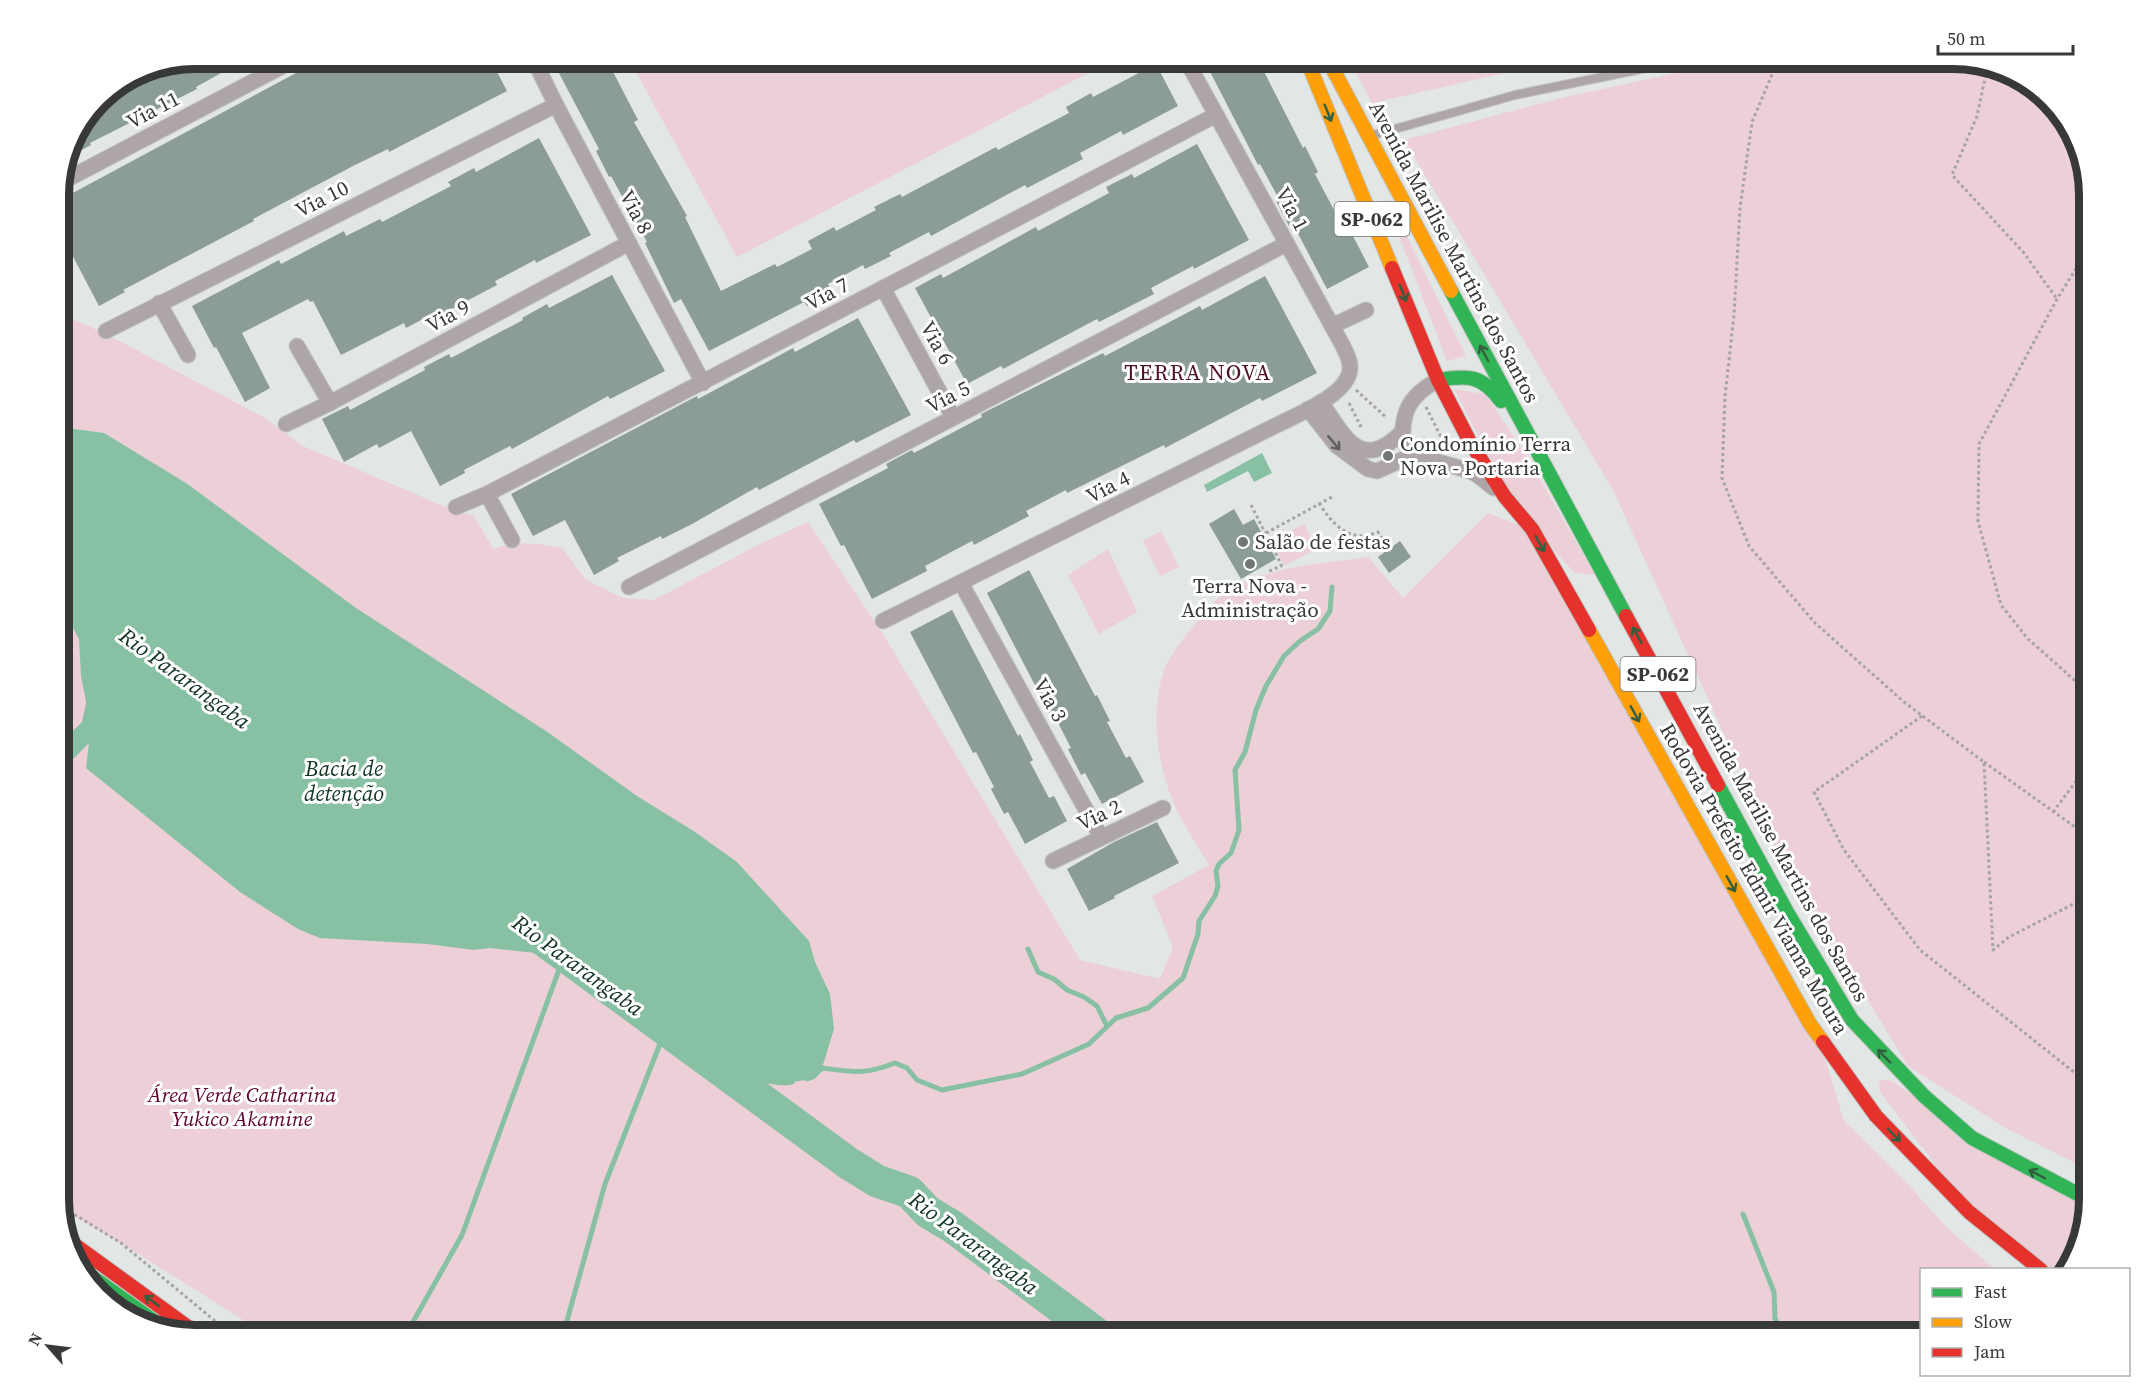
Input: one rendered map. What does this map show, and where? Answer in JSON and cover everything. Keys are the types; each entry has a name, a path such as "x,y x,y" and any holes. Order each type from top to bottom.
{"main road":[{"name":"SP-062","path":"1311,69 1438,380 1470,442 1505,497"},
{"name":"Avenida Marilise Martins dos Santos","path":"1333,69 1535,449 1787,912 1852,1020 1924,1096 1972,1138 2079,1195"},
{"path":"1438,380 1475,377 1484,381 1492,387 1535,449"},
{"name":"Rodovia Prefeito Edmir Vianna Moura","path":"1505,497 1532,529 1810,1024 1876,1116 1969,1212 2040,1268"},
{"path":"80,1248 185,1324"},
{"path":"103,1285 142,1313"}],"street":[{"name":"Via 11","path":"70,178 277,69"},
{"name":"Via 8","path":"539,69 703,383"},
{"name":"Via 1","path":"1191,69 1350,363 1350,370 1344,384"},
{"name":"Via 10","path":"106,331 556,105"},
{"name":"Via 7","path":"456,507 488,494 1216,115"},
{"name":"Via 9","path":"286,424 330,403 629,243"},
{"name":"Via 5","path":"629,587 1286,244"},
{"name":"Via 6","path":"883,288 953,417"},
{"path":"159,303 189,355"},
{"path":"1332,326 1366,310"},
{"path":"297,346 330,403"},
{"path":"1315,405 1355,446 1364,444 1378,449 1390,442 1407,408 1419,392 1438,380"},
{"name":"Via 4","path":"884,621 1315,405 1344,384"},
{"path":"1315,405 1336,446 1368,469 1377,471 1406,458 1426,458"},
{"path":"1399,426 1405,444 1412,451 1426,458 1474,473 1505,497"},
{"path":"488,494 512,540"},
{"name":"Via 3","path":"961,584 1101,837"},
{"name":"Via 2","path":"1053,861 1163,808"}],"lane":[{"path":"1369,137 1515,95 1641,69"}],"path":[{"path":"1774,69 1752,122 1740,208 1734,315 1725,396 1722,478 1749,546 1815,623 1904,702 2079,830"},
{"path":"1986,74 1977,116 1952,175 2024,253 2057,299"},
{"path":"2079,265 2057,299 1979,444 1978,521 2001,605 2028,639 2079,683"},
{"path":"1344,384 1399,426"},
{"path":"1344,384 1364,444"},
{"path":"1266,533 1332,497"},
{"path":"1319,503 1332,523 1351,534 1368,536 1378,532 1389,549"},
{"path":"1251,505 1281,564 1266,572"},
{"path":"1922,716 1814,792 1844,849 1920,950 2079,1075"},
{"path":"1984,762 1994,950 2009,937 2079,902"},
{"path":"2053,812 2079,778"},
{"path":"69,1211 121,1243 220,1325"}],"green space":[{"path":"634,69 1096,69 737,257"},
{"path":"1354,69 1523,69 1372,103"},
{"path":"1695,69 1962,69 1994,76 2023,90 2048,112 2066,139 2077,170 2079,195 2079,1165 2004,1127 1908,1066 1778,853 1613,490 1404,140 1561,98"},
{"path":"1389,200 1466,356 1447,361 1386,202"},
{"name":"Área Verde Catharina Yukico Akamine","path":"69,317 108,335 265,418 303,446 455,511 474,516 493,549 512,543 562,548 586,580 623,598 654,600 762,543 808,522 884,636 1080,960 1160,979 1173,947 1152,896 1209,865 1187,830 1173,801 1161,764 1158,744 1157,705 1165,668 1173,653 1196,623 1225,593 1255,578 1303,566 1368,557 1403,598 1488,513 1531,530 1815,1027 1844,1121 1905,1181 1947,1228 1994,1268 1920,1268 1920,1325 251,1325 70,1213 69,1208"},
{"path":"1454,389 1485,394 1526,455 1595,575 1575,573 1559,556 1503,483"},
{"path":"1304,524 1316,549 1284,566 1272,540"},
{"path":"1161,531 1179,567 1160,576 1143,541"},
{"path":"1108,549 1137,612 1099,634 1068,575"},
{"path":"1882,1080 1890,1080 1974,1136 2079,1194 2077,1224 2066,1255 2059,1268 2045,1268 1970,1210 1880,1092 1879,1084"}],"water":[{"name":"Bacia de detenção","path":"69,428 104,433 186,483 356,608 546,731 637,796 695,832 737,862 809,941 815,962 830,994 834,1029 822,1068 812,1079 785,1083 759,1078 705,1060 564,956 490,948 474,950 427,944 320,938 298,929 240,892 86,768 91,727 81,676 79,639 70,622"},
{"path":"1262,453 1272,473 1254,482 1248,471 1207,492 1204,485"}],"building":[{"path":"228,69 196,87 197,89 90,143 91,145 77,153 90,125 100,112 118,95 139,82 170,71"},
{"path":"304,69 496,69 507,91 389,152 388,149 353,166 123,290 125,292 99,306 69,249 69,195"},
{"path":"557,69 612,69 638,120 634,122 687,216 685,217 721,291 775,264 777,267 812,249 808,241 834,227 836,231 876,210 874,207 900,194 902,197 996,147 998,150 1069,113 1066,107 1091,93 1093,97 1146,69 1159,69 1178,106 1123,135 1121,131 1080,153 1083,159 1027,188 1025,185 931,236 929,232 889,253 891,256 865,269 863,265 828,284 832,292 807,306 804,302 709,351 681,299 674,303 645,243 647,242 596,151 599,149"},
{"path":"1209,69 1263,69 1303,148 1305,146 1318,172 1315,174 1334,210 1338,207 1369,267 1327,289 1293,224 1289,226 1276,201 1279,199 1260,164 1258,165"},
{"path":"539,138 591,235 495,281 497,285 442,314 440,310 406,328 404,323 341,355 313,301 310,302 308,299 242,333 270,388 245,402 192,306 279,260 281,264 344,231 346,236 380,219 382,222 451,186 448,182 474,168 476,172"},
{"path":"1197,144 1249,240 1194,269 1193,266 1151,288 1154,294 1099,322 1097,319 1003,369 1001,366 967,384 915,288 941,274 943,278 1036,227 1038,231 1109,193 1106,187 1132,174 1134,178"},
{"path":"612,275 665,371 610,399 608,396 512,449 510,446 464,470 465,473 440,486 411,431 379,448 377,444 344,462 322,419 348,406 350,410 425,370 424,367 449,354 451,358 523,320 522,318 547,304 549,308"},
{"path":"1265,276 1317,373 1262,401 1260,398 1165,448 1164,445 1067,493 1066,490 1026,511 1029,516 974,545 972,541 925,566 927,571 872,599 844,545 841,546 819,504 888,468 886,464 912,450 914,453 982,417 981,414 1103,353 1105,356 1200,306 1202,310"},
{"path":"858,318 911,415 856,443 854,440 759,490 757,487 692,524 662,539 661,536 617,558 619,561 594,575 565,520 533,536 511,494 697,396 698,399 793,348 795,352"},
{"name":"Salão de festas","path":"1234,509 1243,525 1254,519 1276,559 1241,579 1209,524"},
{"path":"1400,541 1411,557 1389,573 1378,557"},
{"path":"1029,570 1095,696 1097,695 1110,721 1107,722 1126,758 1130,756 1144,782 1102,804 1085,773 1081,775 1068,749 1071,748 1053,713 1050,714 987,593"},
{"path":"952,610 1018,736 1020,734 1033,760 1030,762 1049,798 1054,796 1067,821 1025,844 1008,812 1004,814 991,789 994,787 976,752 973,753 910,632"},
{"path":"1157,822 1179,863 1089,911 1067,869 1114,842"}],"waterway":[{"path":"807,1079 813,1077 822,1068 859,1072 895,1063 907,1068 917,1080 942,1090 1022,1074 1089,1044 1116,1018 1148,1008 1183,978 1198,934 1199,921 1215,896 1218,886 1216,871 1219,864 1231,853 1239,830 1235,770 1245,752 1256,710 1266,686 1284,656 1318,629 1330,611 1332,587"},
{"path":"69,749 91,727 97,701"},
{"name":"Rio Pararangaba","path":"534,933 848,1163 877,1181 909,1192 928,1212 953,1227 1085,1325"},
{"path":"1028,949 1038,972 1054,979 1067,990 1084,997 1097,1006 1107,1026"},
{"path":"411,1325 462,1235 564,956"},
{"path":"566,1325 605,1184 665,1031"},
{"path":"705,1060 760,1079 772,1082 792,1082"},
{"path":"1743,1214 1774,1292 1775,1319 1779,1325"}],"traffic: fast":[{"path":"1451,291 1626,616"},
{"path":"1438,380 1474,379 1487,386 1501,401"},
{"path":"1718,785 1787,912 1852,1020 1924,1096 1972,1138 2079,1195"},
{"path":"102,1284 142,1313"}],"traffic: slow":[{"path":"1311,69 1392,268"},
{"path":"1333,69 1451,291"},
{"path":"1589,630 1810,1024 1823,1042"}],"traffic: jam":[{"path":"1392,268 1438,380 1470,442 1505,497 1532,529 1589,630"},
{"path":"1626,616 1718,785"},
{"path":"1823,1042 1876,1116 1969,1212 2039,1268"},
{"path":"80,1248 184,1324"}],"place":[{"name":"Condomínio Terra Nova - Portaria","path":"1388,456"},
{"name":"Salão de festas","path":"1243,542"},
{"name":"Terra Nova - Administração","path":"1250,564"}],"district":[{"name":"TERRA NOVA","path":"1198,372"}]}
